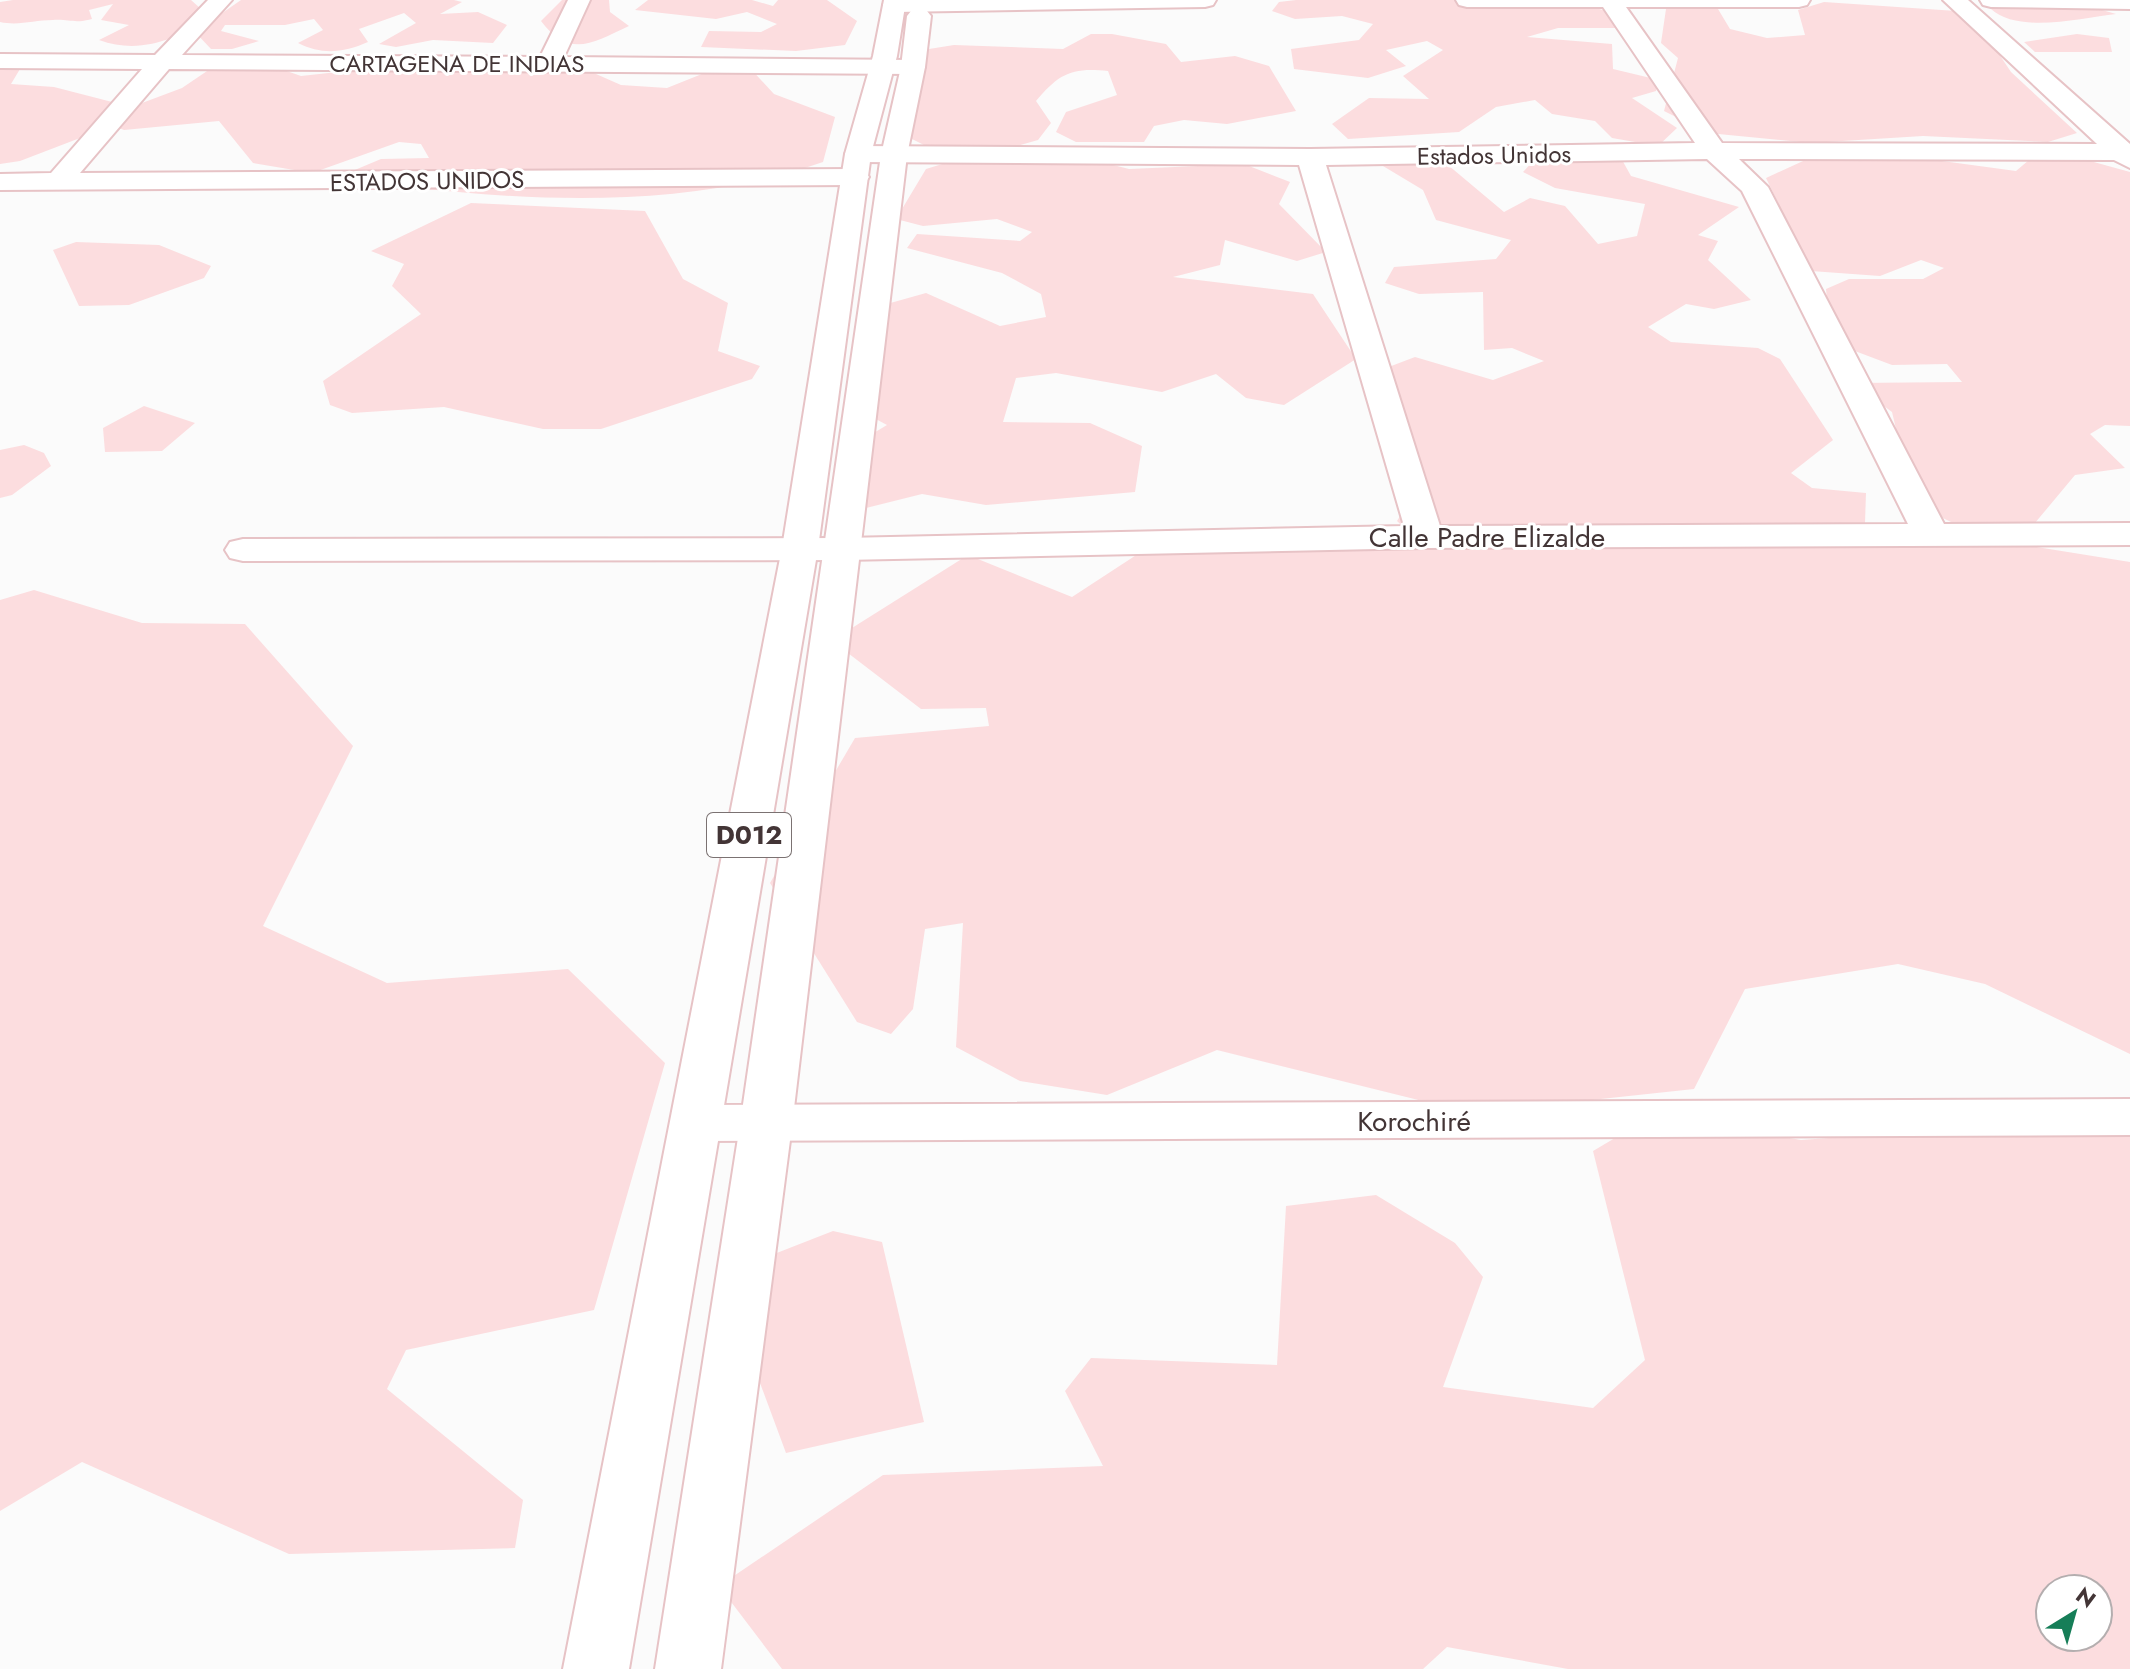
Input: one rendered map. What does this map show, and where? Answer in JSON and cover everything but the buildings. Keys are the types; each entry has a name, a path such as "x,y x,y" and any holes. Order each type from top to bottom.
{"street":[{"path":"58,182 163,61 221,0"},
{"path":"549,63 579,0"},
{"path":"908,2 1205,0"},
{"path":"1467,0 1799,0"},
{"path":"1610,0 1714,151 1754,187 1932,535"},
{"path":"1954,0 2127,154"},
{"path":"1991,0 2130,2"},
{"name":"D012","path":"596,1669 869,162 898,67 908,2"},
{"name":"CARTAGENA DE INDIAS","path":"0,61 898,67"},
{"name":"Estados Unidos","path":"869,162 1714,151 2127,154"},
{"path":"1310,157 1425,537"},
{"name":"D012","path":"688,1669 844,549 869,162"},
{"name":"ESTADOS UNIDOS","path":"0,182 869,162"},
{"name":"Calle Padre Elizalde","path":"243,550 844,549 1425,537 2130,534"},
{"name":"Korochiré","path":"697,1123 2130,1117"}],"shaded area":[{"path":"191,0 211,18 171,38 129,46 99,40 129,25 101,20 113,4 89,10 92,19 86,20 0,22 0,2"},
{"path":"241,0 454,0 462,2 440,14 478,12 507,25 493,43 433,40 396,47 379,44 416,23 404,13 359,29 368,42 333,51 298,43 323,30 314,19 285,25 225,25 221,31 259,41 232,49 211,49 195,32"},
{"path":"562,0 609,0 610,12 629,26 593,42 572,44 552,33 541,21"},
{"path":"648,0 752,0 773,6 778,0 827,0 857,21 845,45 796,51 701,47 709,31 761,32 777,24 747,12 716,19 635,10"},
{"path":"1500,0 1585,5 1628,17 1628,28 1558,28 1527,37 1612,44 1613,69 1659,80 1656,91 1632,98 1677,128 1658,146 1612,138 1595,121 1552,114 1535,100 1496,107 1459,132 1348,139 1332,124 1369,98 1429,99 1403,76 1443,50 1427,41 1386,50 1406,66 1368,78 1294,69 1291,49 1359,40 1373,24 1342,16 1295,19 1272,11 1279,2"},
{"path":"1824,2 1971,12 2011,72 2077,133 2048,142 1923,136 1810,143 1708,133 1664,111 1678,58 1661,43 1666,9 1678,5 1718,9 1730,29 1767,38 1805,35 1798,10"},
{"path":"2011,4 2088,6 2116,14 2033,23 2003,17 1991,9"},
{"path":"1091,34 1112,34 1166,44 1181,62 1235,56 1269,66 1296,111 1227,124 1184,120 1154,126 1144,142 1076,142 1056,132 1066,112 1117,95 1108,71 1084,70 1059,79 1036,101 1051,123 1038,140 1010,148 926,146 906,136 904,53 954,45 1063,49"},
{"path":"2077,34 2109,38 2112,52 2035,52 2024,42"},
{"path":"421,54 571,63 621,85 667,88 707,72 749,67 774,94 835,117 823,162 734,185 689,192 596,198 503,196 416,188 350,172 381,159 429,158 421,144 399,142 312,173 253,163 219,121 124,130 111,125 126,109 182,88 213,67 261,62 301,76 365,69"},
{"path":"0,66 20,69 11,84 54,87 116,103 80,138 20,161 0,164"},
{"path":"2036,154 2072,156 2130,172 2130,426 2105,425 2090,434 2125,468 2075,475 2025,535 1982,537 1914,504 1892,412 1853,383 1962,382 1947,364 1892,365 1831,342 1826,289 1849,279 1923,279 1944,268 1921,260 1880,276 1811,271 1766,178 1814,156 1920,158 2016,171"},
{"path":"1078,156 1129,169 1244,164 1290,182 1279,204 1326,252 1297,261 1225,240 1220,265 1173,277 1313,294 1356,359 1284,405 1246,398 1216,374 1162,392 1056,373 1016,378 1003,422 1090,423 1142,446 1135,492 986,505 922,494 866,508 835,485 847,449 887,425 857,409 869,309 926,293 1000,326 1046,317 1041,294 1002,273 907,248 917,234 1020,241 1032,232 997,219 923,226 896,219 926,169 965,157"},
{"path":"1621,158 1631,176 1739,207 1698,235 1718,241 1708,260 1751,300 1714,309 1686,304 1648,327 1671,342 1758,348 1780,359 1833,440 1791,473 1812,488 1866,493 1865,523 1739,544 2018,544 2130,562 2130,1054 1985,984 1898,964 1745,989 1694,1089 1471,1113 1217,1050 1107,1095 1020,1081 956,1047 963,923 925,929 913,1009 891,1034 857,1022 770,883 855,738 989,726 986,708 921,709 844,650 844,633 968,555 1072,597 1147,548 1422,545 1397,521 1414,493 1386,368 1415,357 1493,380 1544,361 1512,348 1484,350 1483,292 1419,294 1385,283 1394,267 1496,259 1511,240 1436,220 1423,190 1378,163 1448,165 1504,212 1530,198 1565,206 1598,244 1637,236 1645,204 1555,188 1523,172 1534,160"},
{"path":"471,203 645,211 683,279 728,303 718,351 760,366 752,379 601,429 543,429 444,407 352,413 330,405 323,381 421,314 392,286 404,264 371,251"},
{"path":"76,242 159,245 211,266 204,278 129,305 79,306 53,250"},
{"path":"144,406 195,423 162,451 105,452 103,428"},
{"path":"24,445 44,453 51,466 12,495 0,498 0,450"},
{"path":"34,590 142,623 245,624 353,746 263,926 387,983 568,969 665,1063 594,1310 406,1350 387,1389 523,1500 515,1548 289,1554 82,1462 0,1511 0,600"},
{"path":"1654,1115 1801,1140 2109,1118 2130,1120 2130,1669 1568,1669 1447,1647 1423,1669 782,1669 719,1586 883,1475 1103,1466 1065,1391 1091,1358 1277,1365 1286,1206 1376,1195 1455,1243 1483,1277 1443,1387 1593,1408 1645,1360 1593,1151"},
{"path":"833,1231 882,1242 924,1422 786,1453 720,1275"}]}
